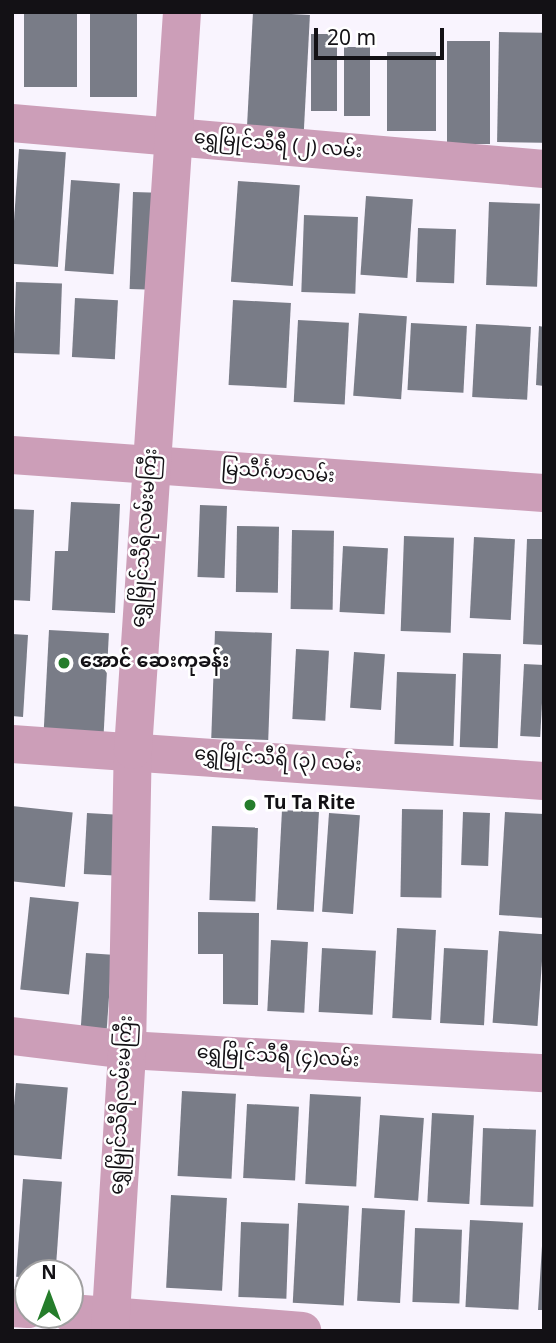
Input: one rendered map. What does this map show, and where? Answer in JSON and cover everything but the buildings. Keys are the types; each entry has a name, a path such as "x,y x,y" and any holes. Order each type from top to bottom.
{"street":[{"name":"ရွှေမြိုင်သီရိလမ်းမကြီး","path":"111,1324 127,1050 133,750 182,12"},
{"name":"ရွှေမြိုင်သီရီ (၂) လမ်း","path":"12,123 544,169"},
{"name":"မြသီင်္ဂဟလမ်း","path":"12,455 544,493"},
{"name":"ရွှေမြိုင်သီရိ (၃) လမ်း","path":"12,744 133,750 544,781"},
{"name":"ရွှေမြိုင်သီရီ (၄)လမ်း","path":"12,1036 127,1050 544,1073"},
{"path":"84,1317 111,1324 302,1331"}],"place":[{"name":"အောင် ဆေးကုခန်း","path":"64,663"},
{"name":"Tu Ta Rite","path":"250,805"}]}
